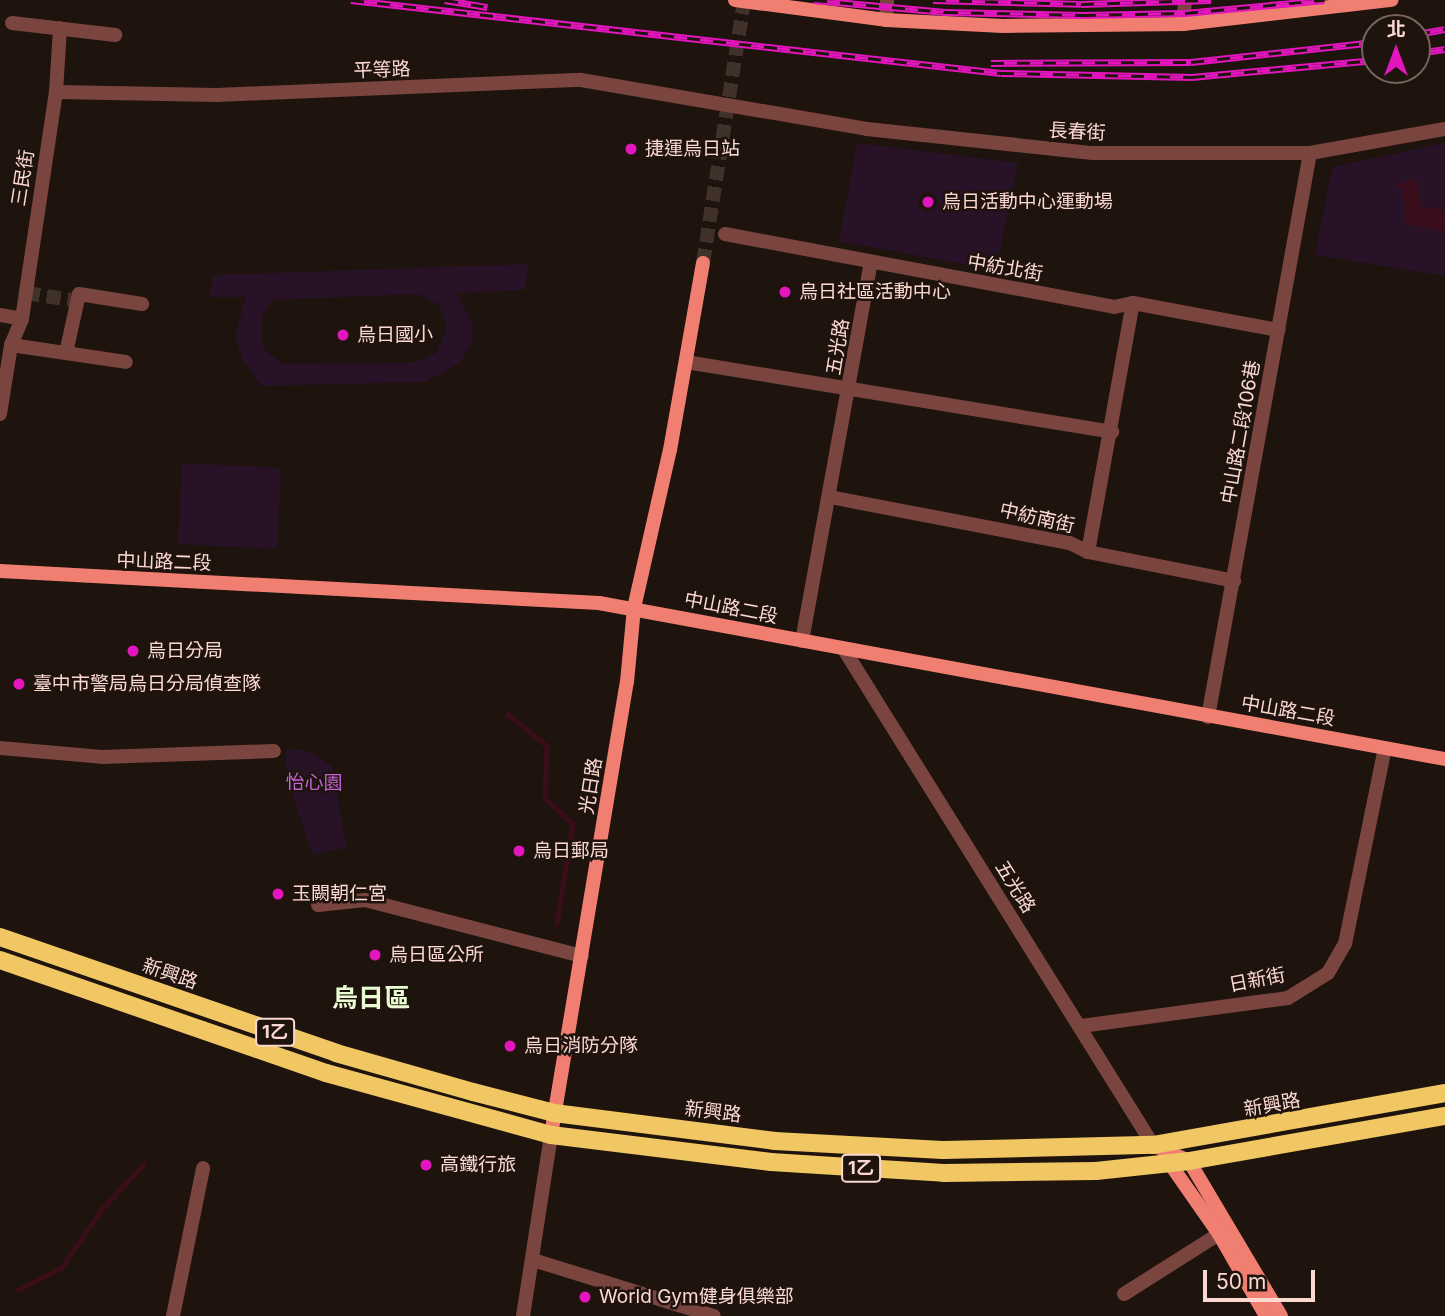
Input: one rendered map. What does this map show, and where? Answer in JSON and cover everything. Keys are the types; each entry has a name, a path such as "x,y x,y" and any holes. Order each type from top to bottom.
{"main road":[{"path":"735,0 886,20 1003,26 1184,24 1392,0"},
{"name":"光日路","path":"551,1135 627,682 634,608 704,263"},
{"name":"中山路二段","path":"0,571 634,608 845,651 1445,759"},
{"name":"新興路","path":"0,937 336,1053 554,1113 775,1141 990,1150 1153,1145 1445,1093"},
{"name":"1乙","path":"0,960 326,1073 551,1135 771,1162 870,1169 1096,1171 1181,1163 1445,1116"},
{"path":"1153,1145 1181,1163 1281,1316"},
{"path":"1181,1163 1266,1316"}],"street":[{"path":"886,20 887,0"},
{"path":"1184,24 1185,0"},
{"path":"12,23 115,35"},
{"name":"三民街","path":"0,414 11,345 22,319 56,92 60,28"},
{"name":"平等路","path":"56,92 217,94 580,80 708,104"},
{"name":"長春街","path":"708,104 1035,150 1310,153 1445,129"},
{"name":"中山路二段106巷","path":"1208,717 1310,153"},
{"name":"中紡北街","path":"725,234 870,265 1114,307 1133,303 1279,330"},
{"name":"五光路","path":"802,641 850,388 870,265"},
{"path":"66,353 79,295 142,304"},
{"path":"1088,552 1112,432 1133,303"},
{"path":"0,315 22,319"},
{"path":"11,345 126,362"},
{"path":"686,362 1112,432"},
{"name":"中紡南街","path":"830,497 1070,543 1088,552 1234,581"},
{"name":"五光路","path":"845,651 1153,1145"},
{"path":"0,748 102,757 274,751"},
{"name":"日新街","path":"1081,1026 1288,998 1328,973 1345,944 1385,748"},
{"path":"318,905 365,900 582,956"},
{"name":"光日路","path":"523,1316 551,1135"},
{"path":"173,1316 203,1168"},
{"path":"1124,1294 1219,1234"},
{"path":"533,1260 714,1316"}],"green space":[{"name":"烏日活動中心運動場","path":"857,143 1018,163 996,270 839,241"},
{"path":"1445,143 1445,276 1315,255 1332,167"},
{"path":"529,264 524,290 457,293 472,322 473,341 460,363 425,382 261,386 242,358 235,336 246,297 210,297 213,275","holes":["418,294 439,305 447,327 437,352 411,363 282,364 266,351 262,341 262,318 272,300"]},
{"path":"182,463 281,468 277,549 178,544"},
{"name":"怡心園","path":"286,748 312,752 332,767 347,848 312,854 286,775"}],"shaded area":[{"path":"1417,180 1421,206 1445,210 1445,231 1405,224 1404,191 1396,184"}],"waterway":[{"path":"508,714 547,746 545,798 573,824 557,924"},
{"path":"18,1290 61,1268 101,1210 143,1165"}],"tunnel":[{"path":"703,263 744,0"},
{"path":"26,293 78,301"}],"railway":[{"path":"351,0 1001,73 1192,77 1361,61"},
{"path":"445,0 487,7"},
{"path":"814,0 945,12 1083,15 1185,13 1324,0"},
{"path":"933,0 1081,4 1211,0"},
{"path":"1431,32 1445,29"},
{"path":"991,63 1191,62 1361,44"},
{"path":"1431,51 1445,49"}],"place":[{"name":"捷運烏日站","path":"631,149"},
{"name":"烏日活動中心運動場","path":"928,202"},
{"name":"烏日社區活動中心","path":"785,292"},
{"name":"烏日國小","path":"343,335"},
{"name":"烏日分局","path":"133,651"},
{"name":"臺中市警局烏日分局偵查隊","path":"19,684"},
{"name":"烏日郵局","path":"519,851"},
{"name":"玉闕朝仁宮","path":"278,894"},
{"name":"烏日區公所","path":"375,955"},
{"name":"烏日消防分隊","path":"510,1046"},
{"name":"高鐵行旅","path":"426,1165"},
{"name":"World Gym健身俱樂部","path":"585,1297"}],"district":[{"name":"烏日區","path":"371,998"}]}
